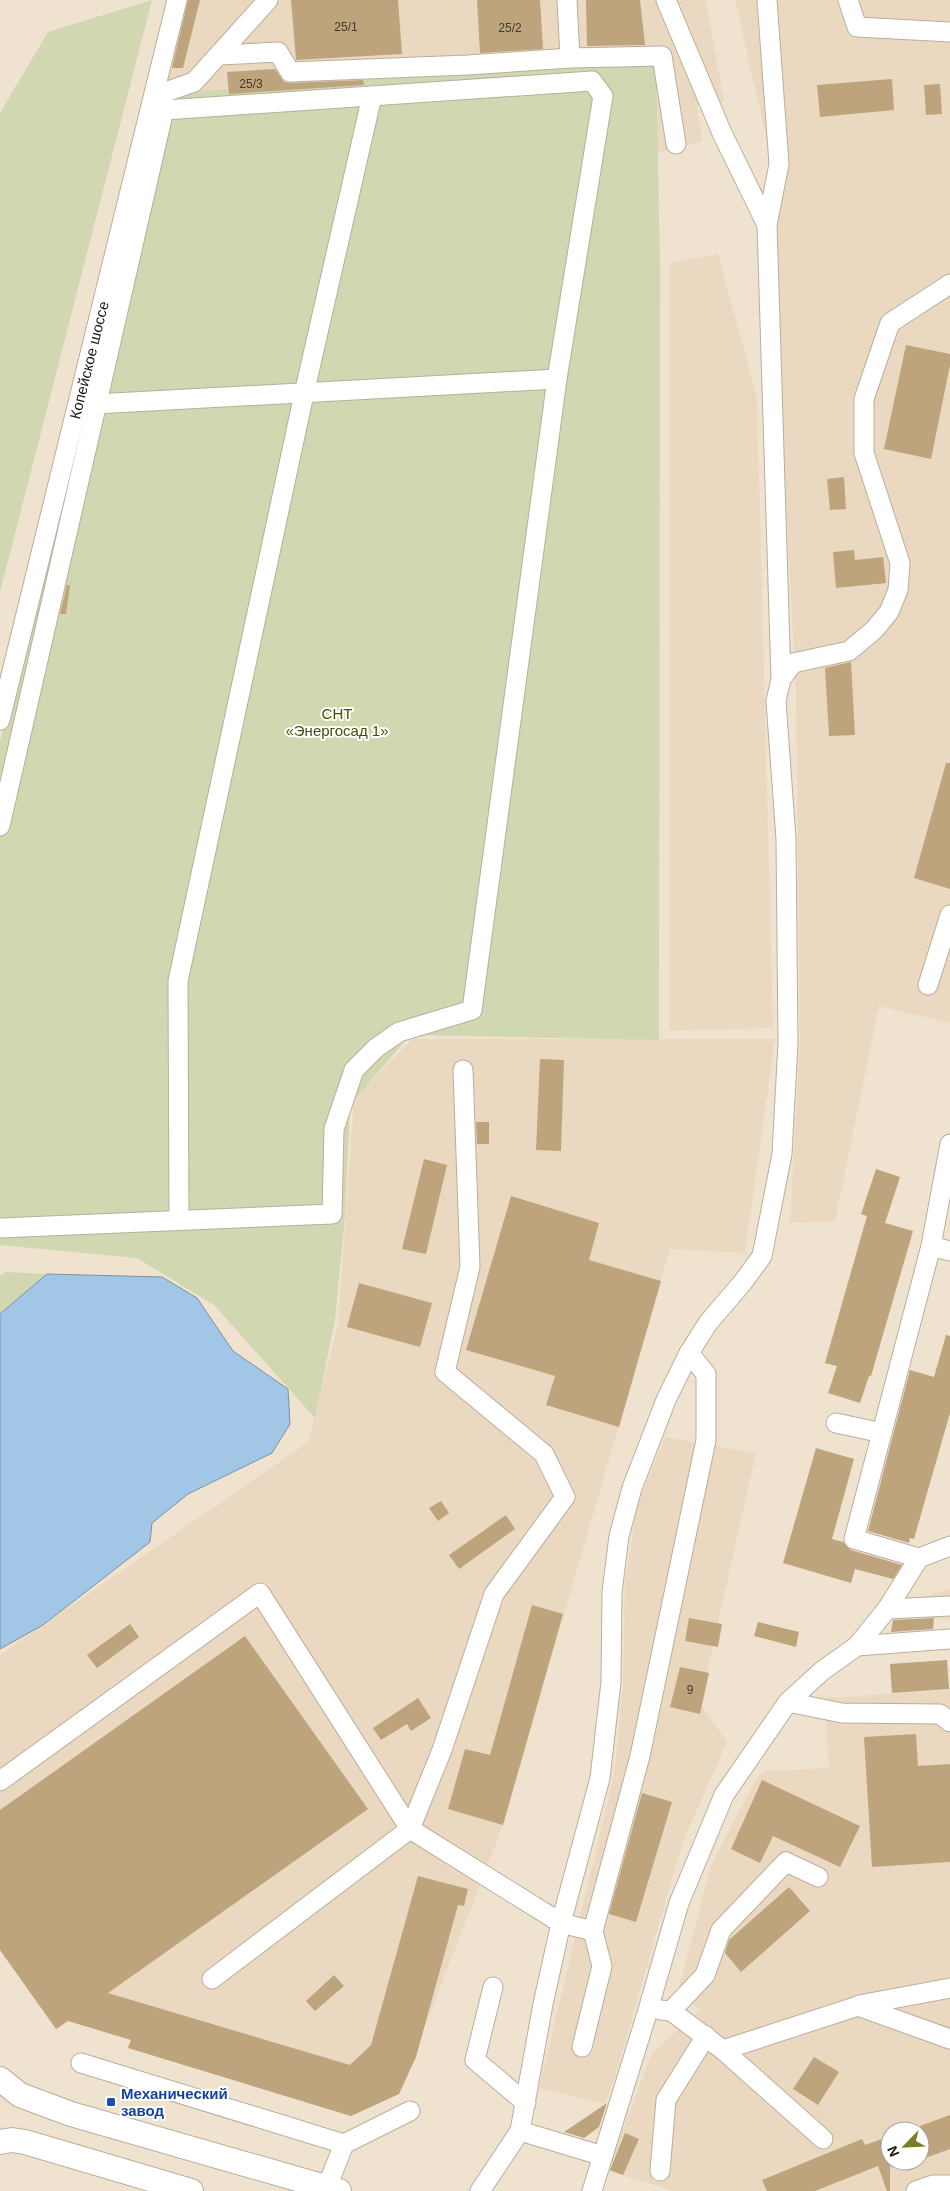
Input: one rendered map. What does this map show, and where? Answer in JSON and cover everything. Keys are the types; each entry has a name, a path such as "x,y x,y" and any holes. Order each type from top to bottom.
{"main road":[{"path":"0,2079 20,2095 71,2114 333,2189"},
{"path":"0,2142 12,2140 25,2142 190,2191"}],"street":[{"name":"Копейское шоссе","path":"0,720 177,0"},
{"path":"154,96 194,82 268,0"},
{"path":"567,0 570,58"},
{"path":"666,0 722,134 767,225"},
{"path":"480,2191 520,2131 543,2004 561,1923 600,1778 611,1682 612,1592 619,1536 632,1488 666,1400 689,1353 708,1323 743,1282 762,1256 782,1154 788,1042 786,839 776,701 781,678 767,225 779,164 766,0"},
{"path":"848,0 857,27 950,32"},
{"path":"220,55 278,52 290,72 468,66 570,58 662,56 676,144"},
{"path":"0,826 95,404 164,110 592,81 603,96 556,379 472,1010 398,1032 376,1048 354,1070 334,1128 332,1214 0,1228"},
{"path":"178,1220 178,981 304,394 372,96"},
{"path":"781,678 793,664 849,651 874,630 889,612 898,590 900,563 864,453 864,399 890,323 950,284"},
{"path":"95,404 556,379"},
{"path":"928,985 950,915"},
{"path":"212,1979 410,1830 442,1750 494,1594 565,1497 544,1454 445,1372 470,1267 463,1070"},
{"path":"919,1558 854,1539 931,1246 950,1144"},
{"path":"931,1246 950,1251"},
{"path":"582,2047 602,1966 593,1931 640,1756 706,1440 706,1374 689,1353"},
{"path":"836,1423 882,1433"},
{"path":"592,2191 679,1903 724,1794 788,1702 822,1671 857,1646 887,1609 919,1558 950,1546"},
{"path":"0,1781 260,1593 410,1830 561,1923 593,1931"},
{"path":"887,1609 950,1606"},
{"path":"857,1646 950,1639"},
{"path":"788,1702 842,1713 940,1714 950,1722"},
{"path":"671,2011 705,1975 721,1930 786,1862 818,1877"},
{"path":"493,1987 475,2060 526,2103"},
{"path":"723,2050 858,2006 950,1988"},
{"path":"858,2006 950,2039"},
{"path":"648,2010 671,2011 706,2036 822,2139"},
{"path":"660,2171 666,2100 706,2036"},
{"path":"82,2063 344,2144 410,2111"},
{"path":"520,2131 603,2156"},
{"path":"333,2189 344,2144"},
{"path":"916,2191 933,2185 950,2186"}],"shaded area":[{"path":"185,0 706,0 724,102 697,106 702,141 659,153 161,94"},
{"path":"735,0 950,0 950,1023 879,1006 835,1221 790,1223 800,1039 796,695 768,146"},
{"path":"718,254 757,397 773,1028 670,1031 670,263"},
{"path":"412,1039 775,1039 745,1253 670,1249 503,1825 399,2094 351,2116 128,2048 130,2040 69,2021 56,2029 0,1950 0,1655 308,1442 338,1324 354,1099"},
{"path":"665,1437 756,1453 700,1703 727,1742 682,1844 616,2074 605,2104 539,2088 614,1775 623,1684 625,1582 637,1506"},
{"path":"950,1589 950,1620 914,1616 912,1601"},
{"path":"950,1690 950,2191 674,2191 607,2171 652,2053 700,2010 678,1991 711,1865 754,1783 763,1771 829,1768 824,1698"}],"green space":[{"path":"152,0 0,592 0,113 48,32"},
{"name":"СНТ «Энергосад 1»","path":"656,60 660,265 659,1040 410,1035 350,1105 345,1215 335,1320 315,1418 214,1305 137,1258 0,1245 0,741 74,439 163,94"},
{"path":"6,1272 47,1274 0,1314 0,1275"}],"water":[{"path":"47,1274 162,1277 197,1298 233,1351 288,1389 290,1424 272,1453 188,1494 152,1523 150,1542 43,1625 0,1649 0,1314"}],"building":[{"path":"188,0 200,0 183,68 172,68"},
{"path":"291,0 398,0 402,54 296,60"},
{"path":"477,0 540,0 543,49 480,53"},
{"path":"586,0 640,0 645,45 587,46"},
{"path":"275,69 284,82 363,80 364,85 229,94 227,72"},
{"path":"892,79 894,110 820,117 817,85"},
{"path":"940,84 942,114 926,115 924,85"},
{"path":"906,345 950,354 950,365 931,459 884,449"},
{"path":"844,477 846,509 830,510 827,479"},
{"path":"854,550 855,560 883,557 886,583 836,588 833,552"},
{"path":"67,585 70,585 66,614 60,614"},
{"path":"851,662 855,735 829,736 825,668"},
{"path":"946,763 950,763 950,889 914,878"},
{"path":"540,1059 564,1060 561,1151 536,1150"},
{"path":"476,1122 489,1122 489,1144 477,1144"},
{"path":"424,1159 447,1165 426,1254 402,1249"},
{"path":"876,1169 900,1177 885,1223 913,1231 871,1376 869,1376 860,1403 828,1393 837,1366 825,1363 867,1216 861,1214"},
{"path":"511,1196 599,1223 589,1260 661,1281 619,1427 546,1405 555,1376 466,1350"},
{"path":"359,1283 432,1303 420,1347 347,1327"},
{"path":"946,1335 950,1336 950,1413 914,1539 910,1538 909,1543 868,1531 910,1370 934,1377"},
{"path":"816,1448 854,1459 832,1539 843,1542 851,1550 902,1565 893,1579 855,1569 851,1583 783,1563"},
{"path":"441,1501 449,1513 438,1521 429,1508"},
{"path":"506,1515 515,1529 459,1569 449,1555"},
{"path":"532,1605 563,1614 503,1825 448,1809 465,1749 490,1755"},
{"path":"689,1618 722,1624 718,1647 685,1641"},
{"path":"934,1618 933,1629 891,1632 893,1620"},
{"path":"758,1622 799,1632 796,1647 754,1636"},
{"path":"130,1624 139,1637 97,1668 87,1655"},
{"path":"245,1636 368,1809 108,1993 350,2065 371,2045 418,1876 468,1889 464,1906 458,1905 416,2057 399,2094 351,2116 128,2048 131,2040 68,2021 56,2029 0,1950 0,1810"},
{"path":"947,1660 949,1689 892,1693 890,1664"},
{"path":"680,1667 709,1673 700,1714 670,1707"},
{"path":"418,1698 431,1718 411,1731 407,1724 381,1740 373,1728"},
{"path":"916,1734 918,1766 950,1764 950,1862 872,1867 864,1737"},
{"path":"762,1780 860,1826 840,1867 773,1836 760,1863 731,1849"},
{"path":"642,1793 672,1802 636,1922 609,1914"},
{"path":"789,1887 810,1911 741,1972 725,1953 729,1940"},
{"path":"334,1975 344,1986 315,2011 306,2001"},
{"path":"814,2057 839,2072 818,2105 793,2089"},
{"path":"607,2103 599,2127 584,2138 564,2132"},
{"path":"950,2115 950,2149 930,2156 930,2122"},
{"path":"625,2133 639,2139 623,2175 610,2170"},
{"path":"862,2139 865,2145 880,2140 880,2171 890,2171 890,2191 887,2191 878,2166 815,2191 767,2191 762,2180"}],"place":[{"name":"Механический завод","path":"111,2102"}]}
